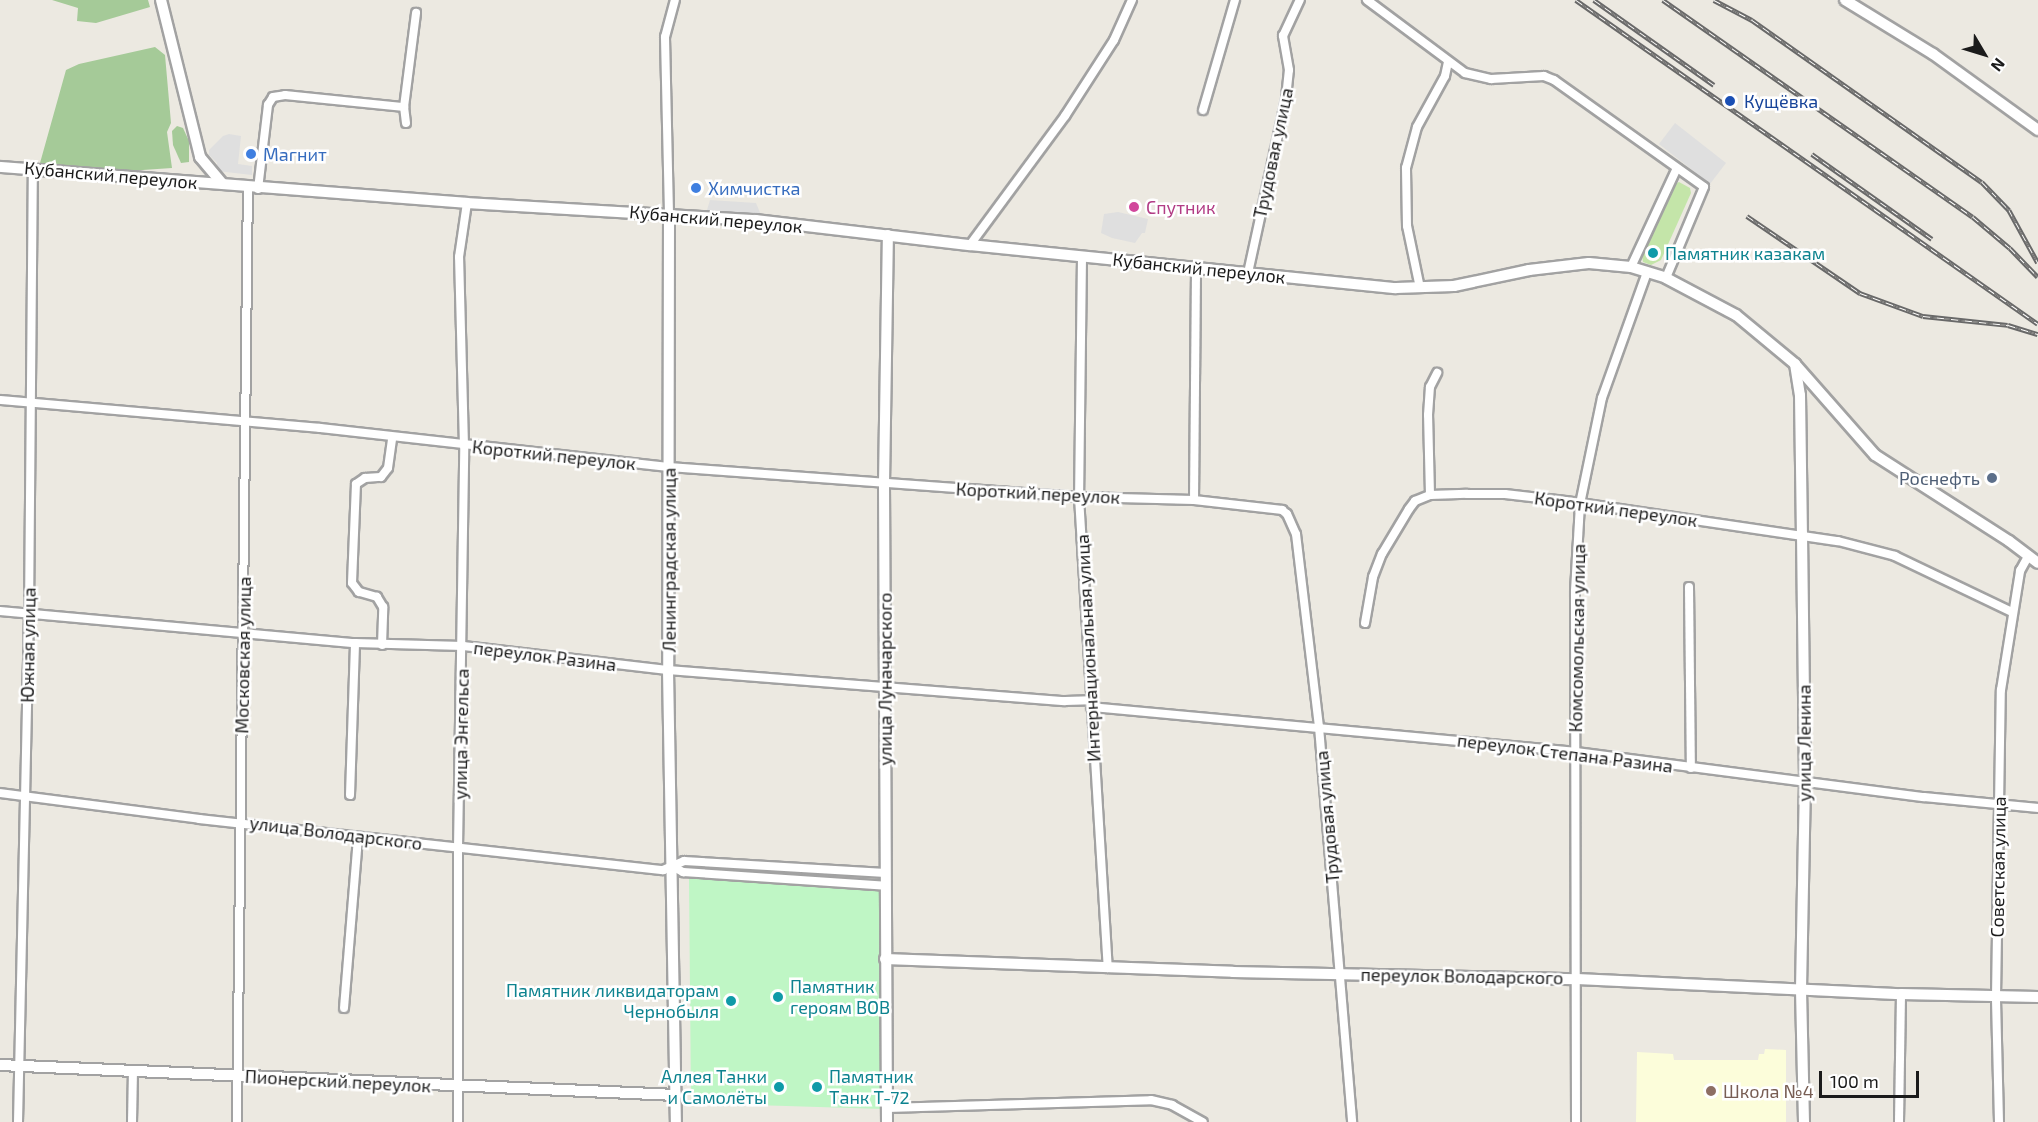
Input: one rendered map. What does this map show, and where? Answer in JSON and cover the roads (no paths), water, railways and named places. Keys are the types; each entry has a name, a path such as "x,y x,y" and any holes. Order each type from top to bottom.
{"street":[{"name":"Кубанский переулок","path":"162,0 200,157 223,184"},
{"name":"Ленинградская улица","path":"675,0 665,36 669,214 668,670 676,1122"},
{"path":"970,245 1065,116 1114,40 1132,0"},
{"path":"1203,110 1235,0"},
{"name":"Трудовая улица","path":"1248,273 1286,98 1290,70 1283,36 1300,0"},
{"path":"1367,0 1448,62 1477,77 1508,79 1544,76 1554,80 1704,187 1666,278"},
{"path":"1845,0 1933,54 2038,130"},
{"path":"405,123 404,107 416,13"},
{"path":"1420,288 1407,226 1406,168 1418,127 1445,76 1448,62"},
{"path":"253,188 268,105 273,97 285,95 404,107"},
{"name":"Кубанский переулок","path":"0,167 253,188 756,220 970,245 1396,288 1454,286 1554,267 1589,263 1631,267 1666,278 1736,315 1795,364 1875,455 2034,559"},
{"path":"1631,267 1677,168"},
{"name":"Южная улица","path":"18,1122 29,613 29,403 33,169"},
{"name":"Московская улица","path":"237,1122 245,423 253,188"},
{"name":"улица Энгельса","path":"458,1122 458,848 463,646 464,446 459,257 467,203"},
{"name":"улица Луначарского","path":"887,1122 884,484 888,235"},
{"name":"Интернациональная улица","path":"1083,257 1079,497 1108,968"},
{"path":"1194,500 1196,268"},
{"name":"Комсомольская улица","path":"1576,1122 1575,591 1580,504 1602,398 1647,272"},
{"name":"улица Ленина","path":"1795,364 1800,396 1805,781 1801,990 1804,1122"},
{"path":"1365,623 1373,577 1382,554 1415,501 1430,495 1428,415 1430,387 1437,373"},
{"name":"Короткий переулок","path":"0,400 320,428 464,446 669,466 1079,497 1194,500 1282,510 1287,514"},
{"path":"382,645 383,608 377,597 359,592 352,583 356,484 365,478 381,477 388,468 392,438"},
{"name":"Короткий переулок","path":"1430,495 1505,494 1802,534"},
{"name":"Трудовая улица","path":"1287,514 1296,534 1319,727 1352,1122"},
{"path":"1802,534 1895,556 2012,612"},
{"name":"Советская улица","path":"1998,1122 1996,996 2001,690 2020,571 2034,559"},
{"path":"1689,587 1691,768"},
{"name":"переулок Разина","path":"0,610 355,643 463,646 668,670 1090,704"},
{"path":"350,795 355,643"},
{"name":"переулок Степана Разина","path":"1090,704 1576,752 1924,797 2038,808"},
{"name":"улица Володарского","path":"0,793 199,819 663,870 684,861 886,873"},
{"path":"344,1008 358,837"},
{"name":"улица Володарского","path":"672,866 683,872 886,886"},
{"name":"переулок Володарского","path":"885,959 1108,968 1577,979 2038,998"},
{"path":"1899,1122 1900,994"},
{"name":"Пионерский переулок","path":"0,1065 676,1095"},
{"path":"132,1122 133,1070"},
{"path":"886,1108 1151,1100 1172,1105 1203,1122"}],"railway":[{"path":"1576,0 2038,324"},
{"path":"1594,0 1714,85"},
{"path":"1663,0 1973,217 2010,248 2038,277"},
{"path":"1714,0 1752,20 1982,182 2009,210 2038,263"},
{"path":"1812,154 1932,239"},
{"path":"1747,216 1860,293 1923,316 2008,325 2038,334"}],"place":[{"name":"Кущёвка","path":"1730,101"},
{"name":"Магнит","path":"251,154"},
{"name":"Химчистка","path":"696,188"},
{"name":"Спутник","path":"1134,207"},
{"name":"Памятник казакам","path":"1653,253"},
{"name":"Роснефть","path":"1992,478"},
{"name":"Памятник героям ВОВ","path":"778,997"},
{"name":"Памятник ликвидаторам Чернобыля","path":"731,1001"},
{"name":"Аллея Танки и Самолёты","path":"779,1087"},
{"name":"Памятник Танк Т-72","path":"817,1087"},
{"name":"Школа №4","path":"1711,1091"}]}
